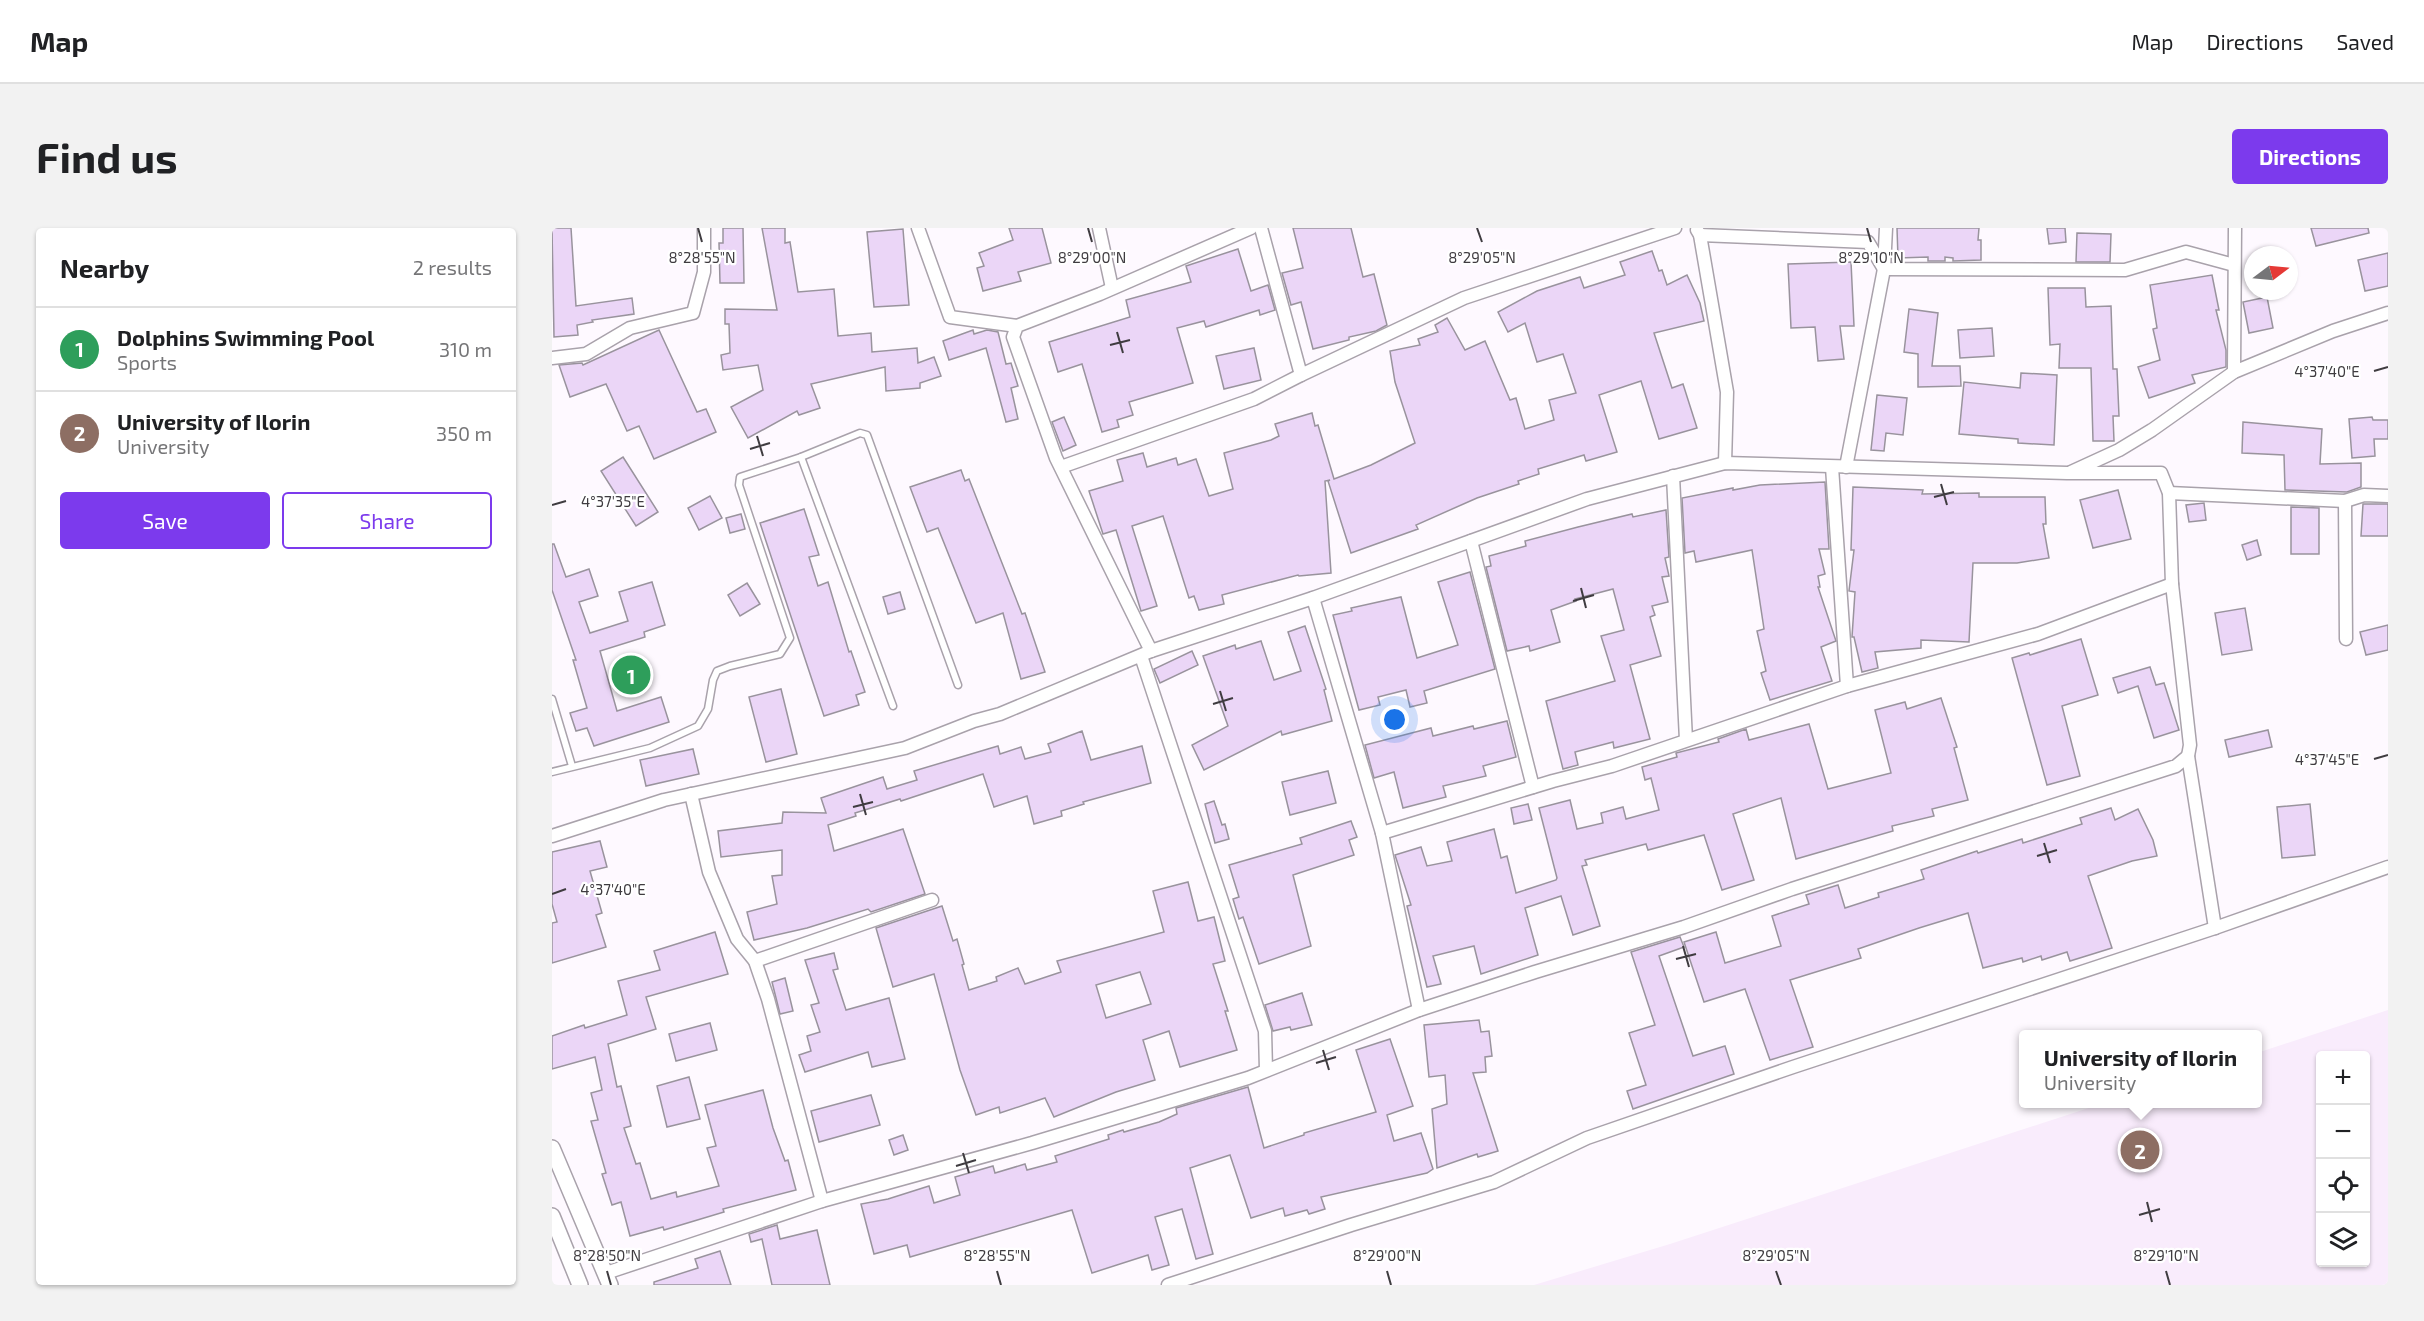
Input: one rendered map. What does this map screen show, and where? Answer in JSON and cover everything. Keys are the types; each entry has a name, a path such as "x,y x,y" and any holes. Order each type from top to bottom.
{"street":[{"path":"552,358 586,354 630,328 693,313 704,272 704,228"},
{"path":"918,228 951,317 1017,326 1251,228"},
{"path":"1099,228 1112,288"},
{"path":"1261,228 1301,375"},
{"path":"1061,467 1254,399 1464,298 1675,228"},
{"path":"1846,467 1884,269 1886,228"},
{"path":"2234,372 2235,228"},
{"path":"1725,463 1727,392 1698,232 1868,242 1884,269"},
{"path":"1884,269 2125,270 2186,252 2234,265"},
{"path":"2067,474 2119,450 2152,430 2234,372 2334,331 2388,313"},
{"path":"1017,326 1012,337 1052,448 1146,654 1265,1032 1266,1070"},
{"path":"552,836 664,800 905,748 974,721 1000,714 1146,654 1312,598 1587,499 1725,463 2067,474 2161,473 2169,493 2172,584 2190,745 2188,756 2215,928"},
{"path":"1832,467 1847,686"},
{"path":"1673,476 1686,740"},
{"path":"2169,493 2345,501 2364,495 2388,496"},
{"path":"2345,501 2346,639"},
{"path":"1471,541 1533,787"},
{"path":"1382,833 1533,787 1612,766 1847,686 2038,634 2172,584"},
{"path":"1312,598 1382,833 1419,1011"},
{"path":"552,1148 608,1279 822,1201 1032,1143 1248,1078 1419,1011 2176,766 2188,756"},
{"path":"691,794 709,872 737,939 755,961 768,999 822,1201"},
{"path":"1168,1285 1351,1225 1494,1182 1587,1138 1793,1067 2215,928 2388,867"},
{"path":"755,961 932,900"},
{"path":"552,1216 580,1285"}],"lane":[{"path":"552,772 650,748 698,726 708,709 713,680 717,671 780,654 790,638 739,485 740,477 801,457 860,433 867,435 958,685"},
{"path":"801,457 892,706"},
{"path":"552,699 572,766"}],"shaded area":[{"path":"2388,1010 2388,1285 1534,1285 1670,1244 2089,1108 2262,1108 2262,1051"}],"building":[{"path":"552,228 571,228 576,306 632,298 634,314 592,320 593,322 577,325 578,335 554,337"},
{"path":"723,228 743,228 744,283 720,283 719,243 723,243"},
{"path":"762,228 785,228 785,243 790,242 798,292 834,289 838,336 871,333 872,352 917,348 918,363 934,357 941,376 920,383 920,388 886,391 885,367 811,384 820,408 799,415 797,411 748,438 731,407 763,390 758,365 723,370 721,355 730,353 729,324 725,324 725,309 777,310"},
{"path":"1009,228 1042,228 1051,263 1018,272 1021,281 983,291 977,268 984,266 979,253 1013,240"},
{"path":"1293,228 1351,228 1363,277 1374,274 1387,325 1376,331 1349,337 1349,340 1313,349 1301,302 1291,305 1282,273 1303,268"},
{"path":"1897,228 1979,228 1981,260 1953,261 1953,258 1945,257 1945,261 1928,261 1928,257 1898,258"},
{"path":"2047,228 2065,228 2066,242 2049,244"},
{"path":"2311,228 2368,228 2369,233 2316,246"},
{"path":"903,229 909,305 874,307 867,232"},
{"path":"2077,233 2111,234 2110,262 2076,262"},
{"path":"1238,249 1251,291 1268,285 1275,310 1260,315 1259,310 1206,327 1204,321 1177,328 1193,383 1129,402 1133,415 1117,420 1119,427 1102,432 1082,364 1058,372 1049,342 1130,317 1126,300 1191,282 1186,266"},
{"path":"1652,251 1667,285 1687,275 1700,303 1704,321 1654,333 1672,388 1683,384 1697,428 1659,439 1641,381 1599,395 1617,452 1586,461 1584,455 1538,469 1539,474 1518,481 1519,484 1477,498 1416,525 1418,529 1351,553 1328,481 1330,480 1325,481 1331,573 1298,575 1222,595 1224,604 1199,610 1194,596 1189,598 1163,516 1132,526 1157,606 1141,611 1116,530 1103,534 1089,491 1123,481 1117,460 1143,453 1147,467 1176,458 1178,465 1196,459 1209,496 1233,489 1224,453 1271,440 1279,436 1275,424 1312,413 1315,426 1318,425 1334,479 1371,465 1415,443 1395,382 1390,351 1420,345 1418,339 1438,332 1435,325 1447,318 1465,350 1485,341 1510,400 1516,398 1525,429 1554,420 1549,400 1576,393 1563,354 1537,362 1525,323 1508,332 1498,312 1537,291 1580,277 1584,288 1625,275 1620,262"},
{"path":"2388,253 2388,286 2365,291 2358,260"},
{"path":"1851,262 1854,326 1840,326 1844,359 1818,361 1815,327 1791,328 1788,264"},
{"path":"2212,275 2219,310 2216,310 2226,350 2226,367 2192,375 2195,383 2149,398 2138,367 2160,360 2153,329 2157,328 2150,285"},
{"path":"2048,288 2085,288 2086,307 2111,306 2113,369 2117,369 2119,416 2113,416 2114,441 2093,441 2091,368 2059,368 2060,344 2050,345"},
{"path":"2268,300 2273,328 2249,333 2243,302"},
{"path":"1909,309 1938,313 1932,366 1960,366 1961,386 1918,387 1918,354 1904,352"},
{"path":"1992,328 1994,356 1960,358 1958,330"},
{"path":"659,330 697,412 706,409 716,432 654,459 639,426 627,431 606,384 570,397 559,365 582,363 583,365"},
{"path":"973,330 974,334 987,330 998,332 1006,364 1011,363 1018,386 1011,388 1018,419 1006,422 986,348 949,360 943,341"},
{"path":"1254,348 1261,380 1224,389 1216,356"},
{"path":"2021,373 2057,375 2054,445 2018,443 2018,439 1959,434 1964,382 2020,388"},
{"path":"1877,395 1907,398 1903,435 1886,433 1884,451 1871,450"},
{"path":"1064,417 1076,445 1063,451 1052,422"},
{"path":"2372,417 2373,420 2388,420 2388,439 2374,439 2375,456 2352,458 2349,419"},
{"path":"2243,422 2322,429 2320,464 2361,463 2361,487 2347,492 2285,490 2284,455 2242,453"},
{"path":"623,457 658,512 636,526 601,471"},
{"path":"961,470 965,481 969,479 1022,614 1025,613 1045,672 1021,679 1003,613 976,623 938,528 927,532 910,487"},
{"path":"1825,482 1829,549 1819,549 1825,574 1818,576 1820,587 1818,587 1836,641 1821,647 1832,681 1770,700 1761,673 1766,671 1757,631 1764,629 1752,550 1696,562 1694,551 1685,553 1682,498 1733,488 1733,490 1760,485"},
{"path":"1853,487 1923,490 1922,494 1979,493 1979,497 2045,497 2046,524 2043,524 2049,558 2017,563 1973,563 1969,642 1921,640 1921,648 1875,652 1878,668 1862,672 1854,637 1852,637 1855,592 1849,591 1854,550 1851,550"},
{"path":"2118,490 2131,539 2093,548 2080,500"},
{"path":"710,496 722,518 699,530 688,508"},
{"path":"2204,503 2206,520 2189,522 2186,505"},
{"path":"2363,504 2388,504 2388,536 2361,536"},
{"path":"2291,507 2319,508 2319,554 2291,554"},
{"path":"804,509 819,555 809,557 818,586 828,582 849,652 851,651 865,692 856,695 859,705 824,716 760,523"},
{"path":"1666,510 1669,557 1665,558 1669,576 1662,577 1668,602 1652,606 1655,615 1650,617 1661,656 1630,665 1650,739 1614,748 1613,742 1575,752 1578,765 1563,769 1546,701 1615,681 1601,636 1624,630 1613,589 1575,599 1576,601 1551,610 1560,642 1530,651 1529,646 1507,651 1486,567 1491,566 1489,556 1526,546 1525,541 1578,527 1632,514 1633,517"},
{"path":"741,514 745,529 730,533 726,518"},
{"path":"2257,540 2261,555 2247,560 2242,545"},
{"path":"552,544 554,544 566,577 589,569 598,596 579,602 590,633 628,621 619,592 652,582 665,625 644,632 645,637 600,651 617,711 661,697 669,722 594,746 587,728 576,731 570,713 587,708 573,660 576,660 552,590"},
{"path":"1470,572 1495,669 1424,691 1427,703 1410,707 1406,690 1378,697 1380,705 1359,710 1333,615 1352,611 1351,608 1401,597 1417,658 1458,645 1438,582"},
{"path":"747,583 760,604 740,616 728,595"},
{"path":"900,592 905,609 888,614 883,597"},
{"path":"2245,608 2252,650 2222,655 2215,613"},
{"path":"2388,625 2388,650 2366,655 2360,632"},
{"path":"1305,626 1326,689 1324,690 1332,721 1282,735 1281,731 1204,770 1192,745 1228,726 1203,656 1235,645 1236,649 1261,641 1274,680 1301,671 1288,632"},
{"path":"2081,639 2098,695 2062,706 2080,776 2047,785 2012,658 2029,653 2030,655"},
{"path":"1192,651 1198,665 1160,683 1154,669"},
{"path":"2150,667 2156,685 2164,683 2179,730 2154,738 2138,686 2118,693 2113,678"},
{"path":"781,689 797,754 766,762 749,697"},
{"path":"1941,698 1957,747 1954,748 1968,800 1932,809 1934,816 1892,826 1893,831 1796,859 1781,798 1733,814 1754,880 1722,890 1704,835 1648,850 1646,844 1585,860 1587,865 1582,866 1600,926 1573,935 1561,896 1525,908 1538,955 1481,974 1474,946 1433,956 1441,984 1427,987 1407,906 1411,905 1395,855 1421,847 1427,866 1452,861 1447,842 1494,829 1501,858 1507,856 1516,893 1557,878 1539,808 1570,800 1577,829 1603,823 1601,813 1623,807 1626,819 1659,810 1651,778 1645,780 1642,767 1677,757 1676,753 1719,742 1718,739 1746,729 1749,740 1809,724 1828,789 1891,773 1875,710 1905,702 1907,709"},
{"path":"1507,721 1516,757 1483,766 1486,776 1443,786 1446,797 1403,808 1394,772 1374,778 1365,745 1431,728 1433,736 1473,726 1474,729"},
{"path":"2268,730 2272,747 2229,757 2225,740"},
{"path":"1082,731 1091,760 1142,746 1151,783 1083,802 1084,804 1061,811 1062,816 1034,824 1027,796 994,807 983,774 901,801 900,799 855,813 856,816 828,825 834,851 903,829 925,894 871,912 868,909 807,928 754,940 747,912 777,904 772,876 782,875 782,850 721,857 718,831 782,823 783,812 826,813 821,798 883,777 887,789 917,780 914,771 998,746 1000,754 1021,747 1025,759 1051,752 1048,744"},
{"path":"693,749 699,774 646,786 640,760"},
{"path":"1328,771 1336,803 1290,815 1282,782"},
{"path":"1214,801 1229,839 1215,843 1205,804"},
{"path":"1528,804 1532,820 1514,824 1511,808"},
{"path":"2310,804 2315,855 2282,858 2277,807"},
{"path":"2111,808 2115,820 2138,809 2153,840 2157,856 2132,861 2088,876 2112,948 2070,961 2067,952 2042,960 2041,956 2023,962 2022,958 1983,968 1968,913 1919,928 1858,949 1861,958 1790,980 1813,1047 1770,1060 1745,989 1704,1002 1684,942 1716,932 1725,963 1781,946 1772,916 1809,904 1806,895 1838,885 1845,908 1879,897 1878,893 1924,879 1921,870 1977,851 1978,853 2022,839 2023,843 2082,824 2080,818"},
{"path":"1351,821 1357,837 1349,840 1354,855 1293,875 1311,946 1259,964 1243,917 1239,919 1233,899 1239,897 1229,865 1302,844 1300,838"},
{"path":"600,841 607,867 590,871 602,913 596,915 606,947 552,963 552,923 557,922 552,904 552,852"},
{"path":"1188,882 1198,921 1214,917 1225,961 1213,964 1228,1011 1225,1011 1237,1050 1180,1067 1169,1031 1143,1040 1155,1080 1116,1092 1054,1117 1045,1098 1000,1113 999,1107 976,1115 960,1070 934,974 893,987 876,928 942,906 953,941 957,939 969,990 997,981 996,977 1018,968 1025,984 1061,972 1057,961 1164,932 1153,891","holes":["1140,972 1151,1004 1106,1018 1096,985"]},
{"path":"715,932 728,974 646,997 656,1029 608,1044 617,1087 621,1086 631,1126 624,1128 636,1164 640,1163 651,1199 676,1192 677,1197 719,1186 707,1148 716,1146 705,1105 763,1090 773,1128 785,1161 788,1160 796,1190 723,1209 724,1212 664,1230 663,1227 630,1236 621,1202 612,1205 602,1174 606,1173 591,1121 598,1120 591,1093 602,1090 595,1057 552,1069 552,1036 584,1025 585,1028 627,1015 618,981 660,970 654,951"},
{"path":"1680,937 1684,947 1659,956 1693,1056 1725,1046 1734,1074 1633,1109 1627,1091 1646,1085 1629,1033 1655,1025 1631,952"},
{"path":"834,953 838,969 833,970 846,1010 889,998 905,1059 872,1067 868,1052 805,1072 799,1055 811,1051 807,1036 820,1032 811,1005 819,1003 805,960"},
{"path":"785,978 793,1011 780,1014 772,982"},
{"path":"1302,993 1312,1025 1273,1031 1265,1005"},
{"path":"1479,1020 1481,1032 1489,1031 1492,1056 1485,1057 1486,1072 1473,1073 1498,1151 1478,1157 1477,1154 1437,1168 1432,1109 1447,1104 1445,1075 1429,1077 1424,1025"},
{"path":"710,1023 717,1050 676,1061 669,1034"},
{"path":"1390,1039 1413,1106 1387,1115 1394,1141 1421,1133 1433,1169 1427,1173 1321,1197 1325,1209 1309,1214 1307,1210 1285,1216 1283,1208 1251,1218 1230,1155 1190,1168 1213,1254 1196,1259 1182,1209 1155,1217 1169,1265 1152,1270 1148,1255 1092,1273 1072,1210 910,1257 907,1245 874,1254 861,1204 888,1199 929,1186 934,1203 960,1195 955,1177 993,1166 995,1173 1025,1164 1027,1170 1057,1162 1055,1156 1109,1139 1108,1135 1123,1130 1124,1132 1159,1122 1177,1114 1176,1108 1248,1087 1264,1148 1304,1135 1304,1133 1376,1112 1356,1050"},
{"path":"689,1077 700,1119 667,1127 657,1086"},
{"path":"871,1095 880,1125 819,1142 811,1111"},
{"path":"903,1135 908,1150 894,1155 889,1140"},
{"path":"777,1225 780,1239 817,1230 830,1285 772,1285 762,1239 751,1242 749,1234"},
{"path":"720,1251 731,1285 654,1285 654,1282 698,1268 695,1259"}],"place":[{"name":"Dolphins Swimming Pool","path":"631,675"},
{"name":"University of Ilorin","path":"2140,1150"}]}
